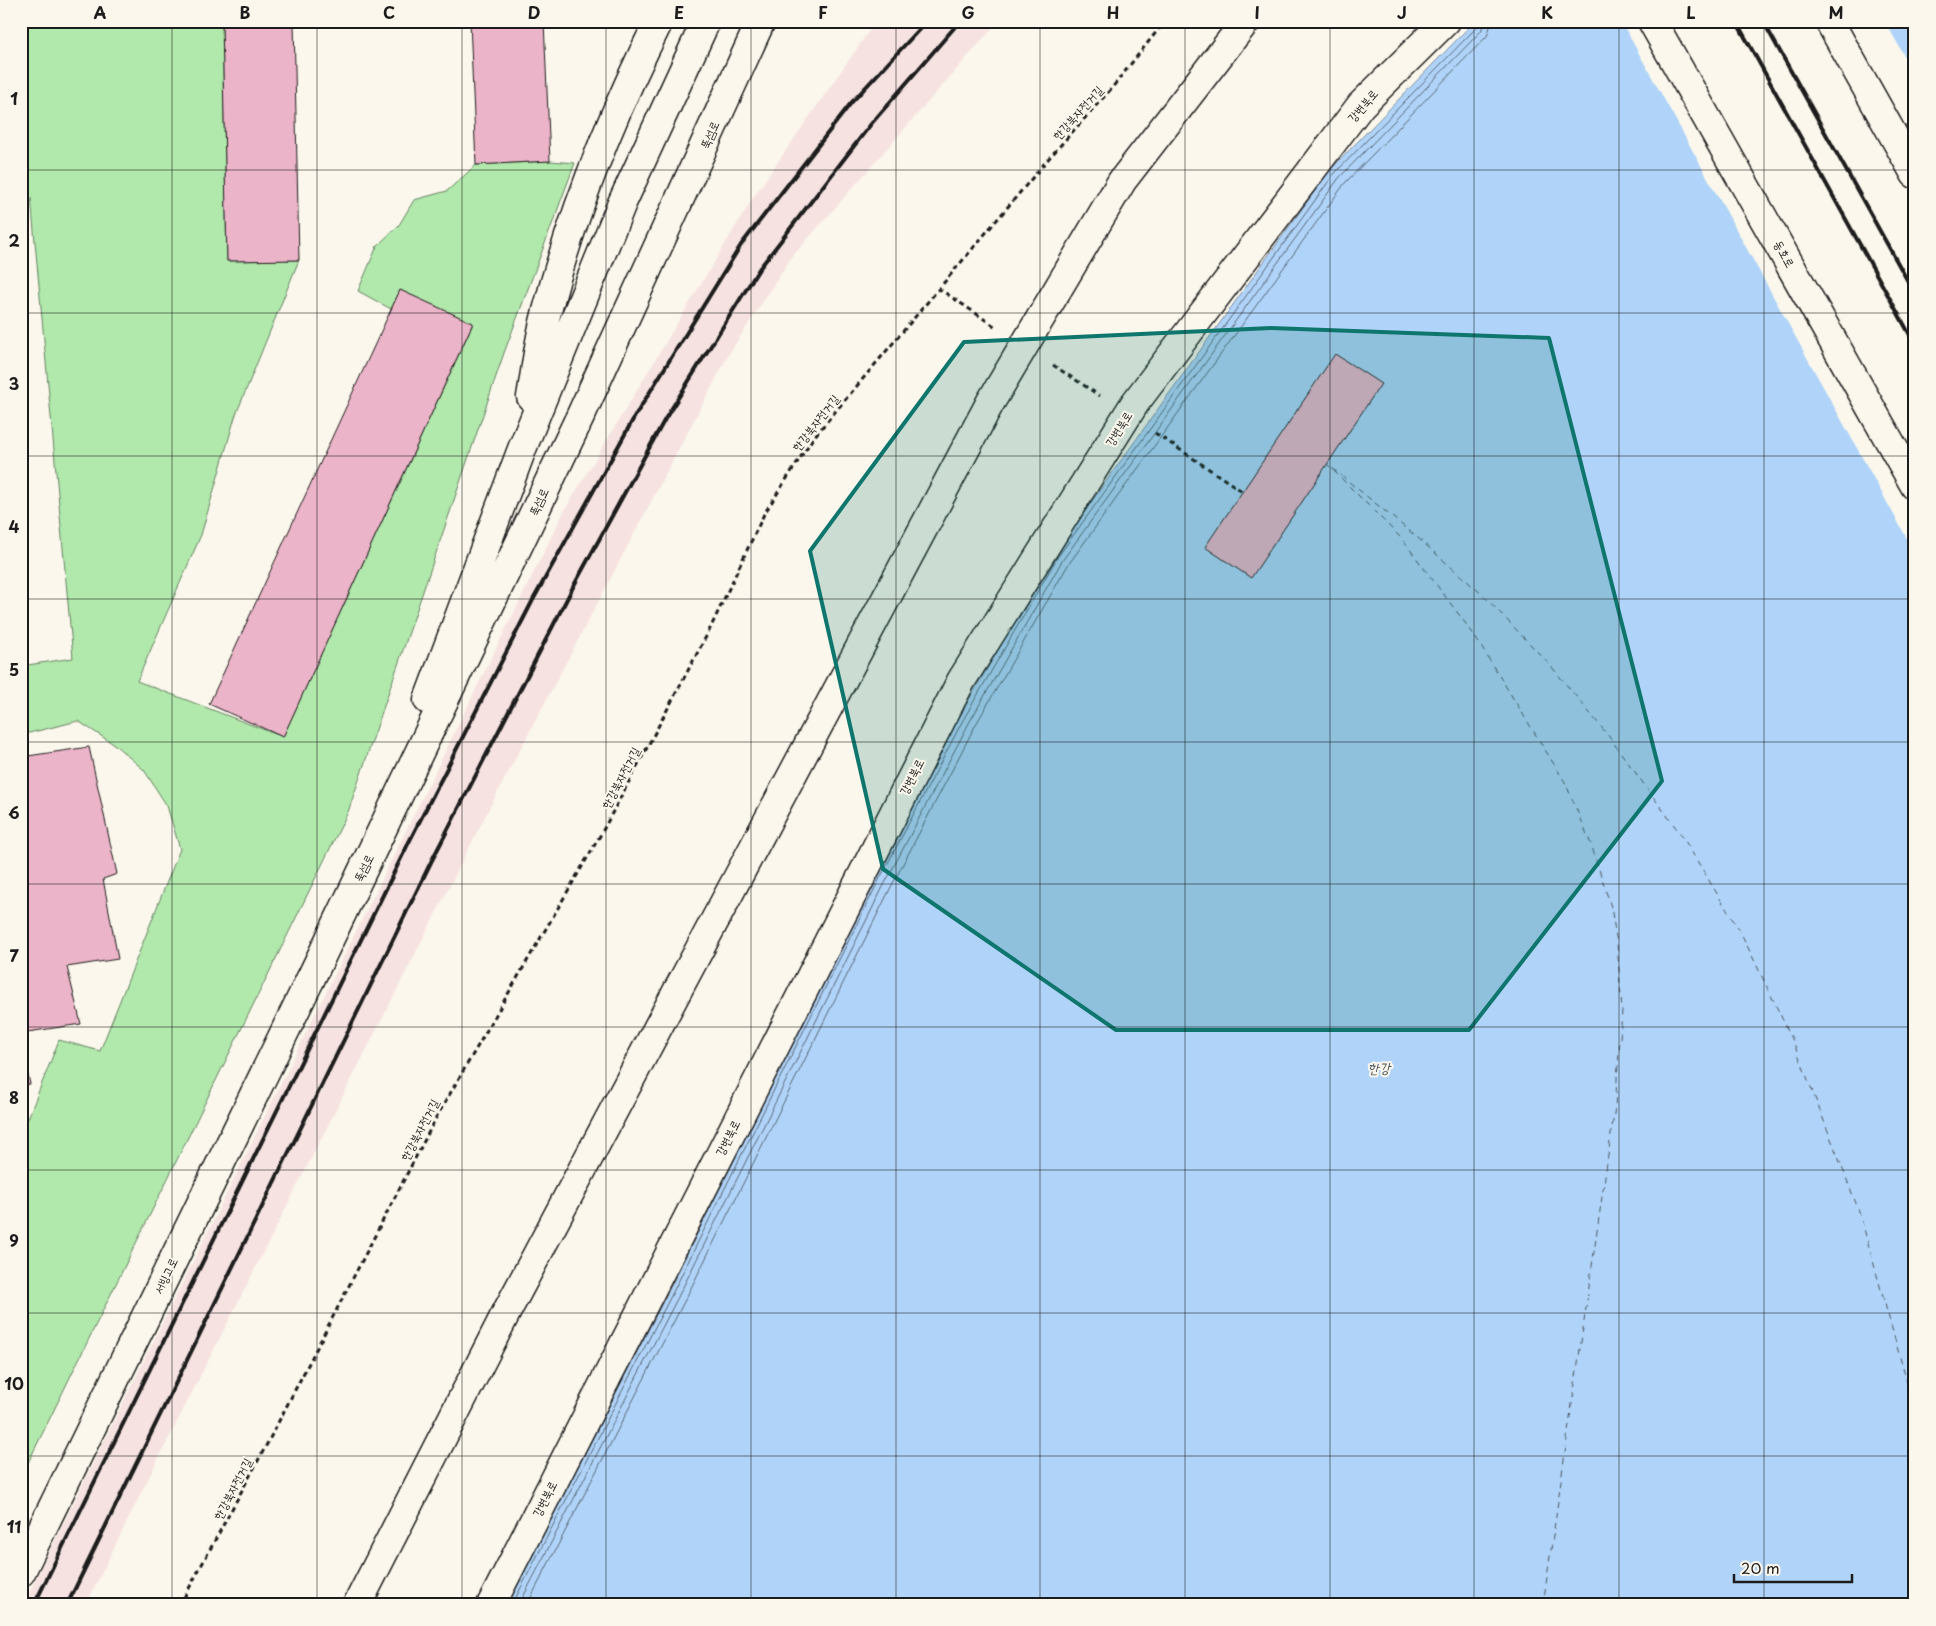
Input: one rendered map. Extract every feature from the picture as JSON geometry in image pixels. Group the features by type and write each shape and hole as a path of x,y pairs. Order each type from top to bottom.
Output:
{"main road":[{"path":"522,450 546,312 586,183 626,86 659,21"},
{"name":"뚝섬로","path":"303,976 426,705 522,450 622,203 706,21"},
{"name":"뚝섬로","path":"303,976 580,417 761,21"},
{"path":"356,1605 506,1313 990,403 1122,181 1246,21"},
{"name":"강변북로","path":"491,1605 960,681 1135,403 1362,105 1446,21"},
{"name":"동호로","path":"1652,21 1915,486"},
{"path":"1829,21 1915,174"},
{"name":"서빙고로","path":"21,1530 303,976"},
{"name":"서빙고로","path":"21,1572 303,976"}],"path":[{"name":"한강북자전거길","path":"180,1605 272,1436 437,1116 578,876 647,749 709,631 764,514 813,438 1049,158 1111,89 1165,21"},
{"path":"938,288 1004,332"},
{"path":"1045,359 1102,398"},
{"path":"1151,431 1242,491"}],"highlighted area":[{"path":"1271,328 1549,338 1662,781 1469,1030 1116,1030 883,869 810,551 964,342"}],"shaded area":[{"path":"876,21 999,21 791,258 729,354 492,803 148,1479 86,1605 23,1605 564,511 754,196"}],"green space":[{"path":"21,21 222,21 227,261 299,260 235,417 201,535 137,681 283,737 473,324 400,290 391,309 358,291 377,246 399,225 414,200 447,191 476,165 550,161 575,163 504,353 348,812 21,1477 21,1131 23,1131 59,1040 100,1051 180,849 167,806 144,770 115,745 78,721 21,735 21,666 73,658 31,198 21,197"}],"water":[{"name":"한강","path":"1475,21 1915,21 1915,1605 506,1605 668,1292 874,880 959,717 1053,555 1330,170"}],"pier":[{"path":"1621,21 1885,21 1915,75 1915,553"}],"building":[{"path":"222,21 294,21 299,260 227,261"},
{"path":"470,21 544,21 550,161 476,165"},
{"path":"400,290 473,323 283,737 209,704"},
{"path":"1335,354 1381,384 1251,578 1205,547"},
{"path":"89,747 117,874 103,879 118,959 67,967 81,1024 21,1033 21,757"},
{"path":"21,1044 30,1084 21,1086"}],"ferry route":[{"path":"1543,1605 1615,1107 1622,1011 1617,943 1611,907 1591,844 1565,782 1472,632 1402,539 1327,464 1418,538 1484,596 1551,666 1607,734 1682,836 1741,933 1793,1041 1859,1211 1915,1411"}],"railway":[{"path":"34,1605 409,842 533,600 635,416 741,245 851,103 927,21"},
{"path":"67,1605 431,862 572,589 665,419 759,269 871,124 960,21"},
{"path":"1736,21 1915,344"},
{"path":"1763,21 1915,294"}]}
